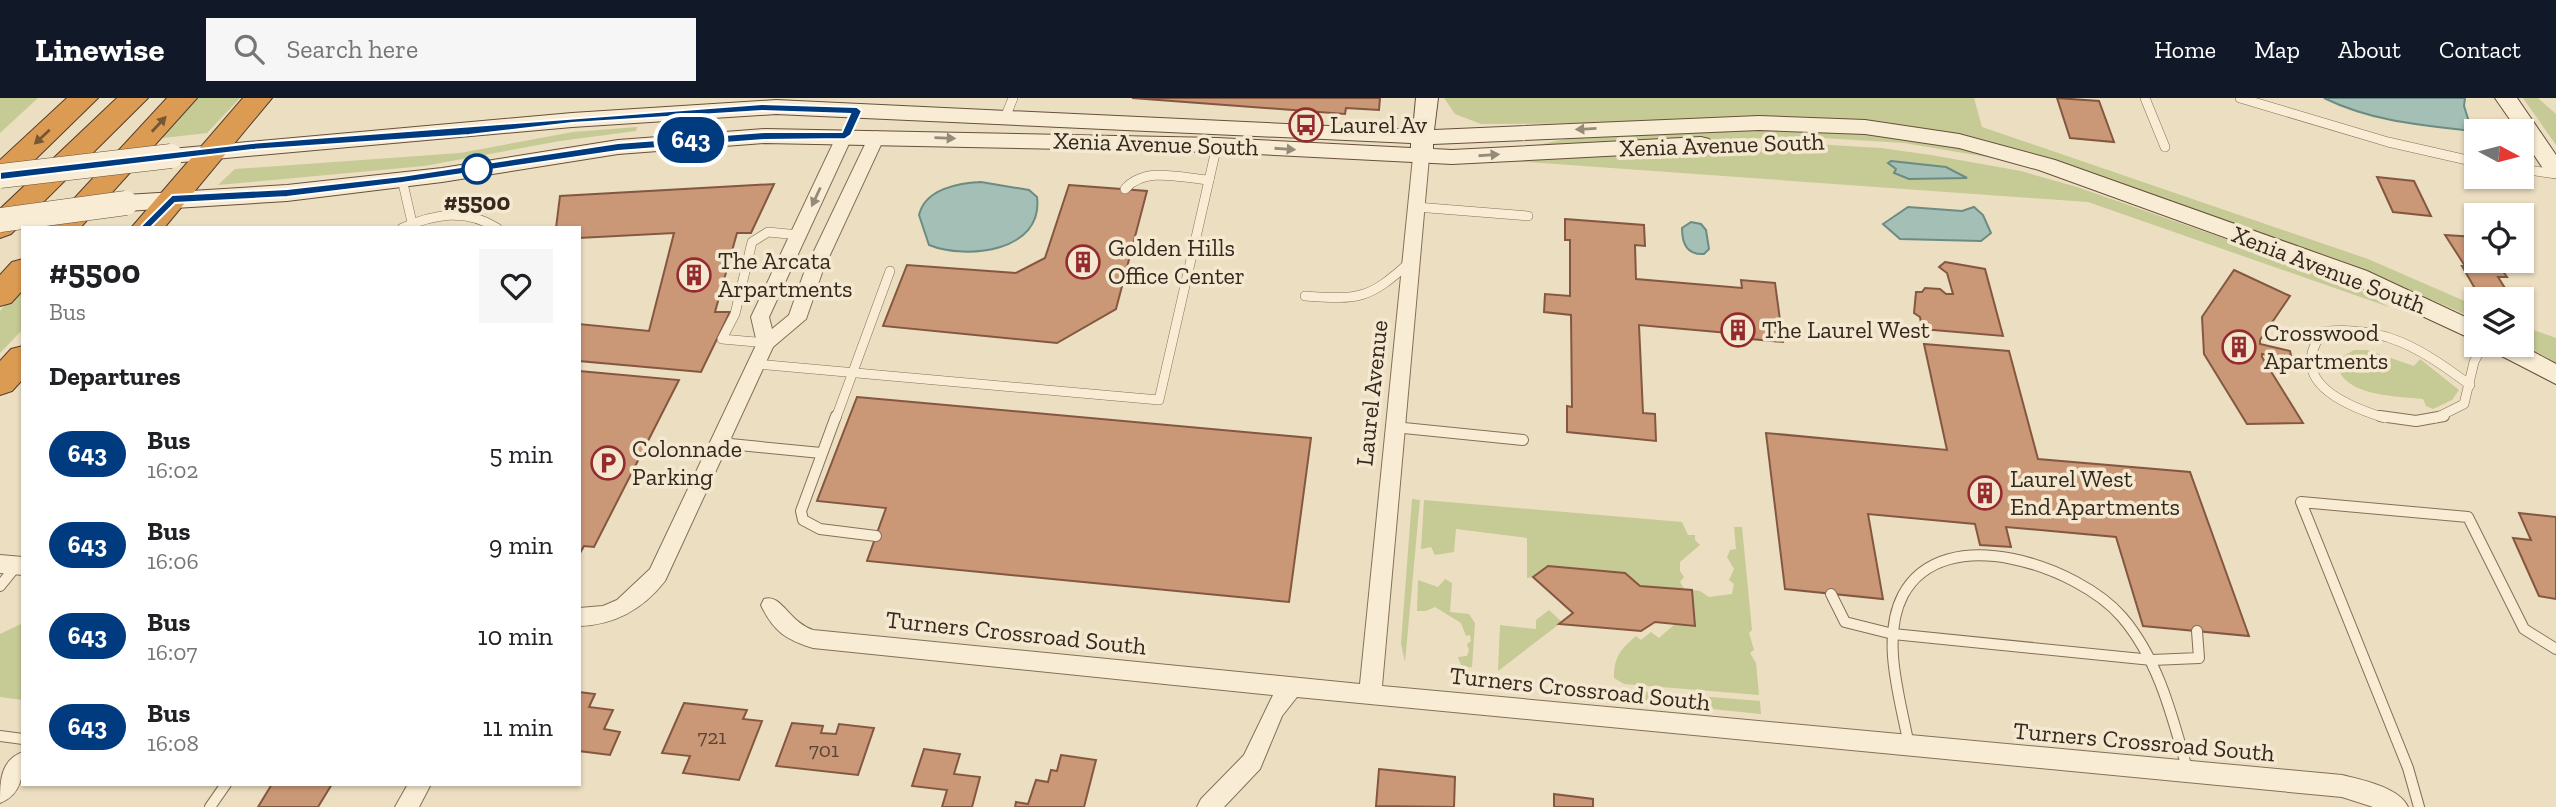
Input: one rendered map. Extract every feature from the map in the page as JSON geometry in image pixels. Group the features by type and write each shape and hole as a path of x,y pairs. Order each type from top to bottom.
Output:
{"highway":[{"path":"0,146 52,98"},
{"path":"0,176 84,98"},
{"path":"0,227 134,98"},
{"path":"27,226 150,98"},
{"path":"64,226 183,98"},
{"path":"148,226 258,98"},
{"path":"0,255 21,232"},
{"path":"0,295 21,272"},
{"path":"0,382 21,360"}],"street":[{"name":"Laurel Avenue","path":"1370,694 1427,98"},
{"path":"2506,98 2556,172"},
{"name":"Xenia Avenue South","path":"0,176 213,151 660,114 860,104 1009,108 1422,147"},
{"path":"766,343 760,317 860,104"},
{"path":"581,617 601,615 626,605 649,588 658,575 766,343 797,319 814,270 893,105"},
{"name":"Xenia Avenue South","path":"0,220 172,199 287,193 402,180 618,147 765,136 845,135 1217,145 1422,147 1860,142 1912,147 2040,173 2180,213 2360,277 2464,326"},
{"path":"2524,357 2556,374"},
{"name":"Turners Crossroad South","path":"771,605 779,622 790,632 813,639 1909,747 2342,786 2365,792 2396,807"},
{"path":"1209,807 1252,762 1274,710 1292,687"},
{"path":"0,792 21,765"},
{"path":"407,807 419,786"}],"lane":[{"path":"2145,98 2165,147"},
{"path":"2240,98 2388,142 2464,159"},
{"path":"756,364 1159,400 1217,145"},
{"path":"2534,170 2556,172"},
{"path":"1125,189 1140,176 1209,180"},
{"path":"402,180 409,226 456,214 472,215 493,226"},
{"path":"1416,207 1528,216"},
{"path":"766,343 722,339 736,314 752,242 768,232 799,235"},
{"path":"1305,296 1351,300 1374,294 1411,261"},
{"path":"876,536 820,529 803,520 803,500 849,373 890,271"},
{"path":"2470,385 2420,348 2378,334 2334,330 2320,332 2312,343 2310,359 2315,375 2328,393 2346,405 2370,414 2405,421 2441,419 2463,405 2470,395 2475,357"},
{"path":"1394,428 1523,440"},
{"path":"720,443 821,453"},
{"path":"2419,807 2408,768 2301,502 2468,517 2525,629 2556,649"},
{"path":"1909,747 1893,634 1903,595 1920,573 1941,562 1964,557 1999,558 2033,563 2081,583 2127,623 2152,660 2188,772"},
{"path":"0,586 13,565"},
{"path":"1831,594 1845,622 1893,634 2152,660 2199,658 2197,631"},
{"path":"0,736 21,738"},
{"path":"211,807 225,786"}],"green space":[{"path":"0,98 38,98 0,133"},
{"path":"195,98 240,98 207,133 154,139"},
{"path":"1444,98 1974,98 1982,127 2368,259 2464,301 2464,314 2347,263 2075,170 1969,139 1652,123 1481,124 1455,114"},
{"path":"2523,98 2538,98 2556,114 2556,145"},
{"path":"637,127 636,131 560,141 424,166 218,185 235,169 460,153 573,132"},
{"path":"1752,128 1784,129 1911,139 2005,160 1904,143 1807,137 1538,145 1581,136"},
{"path":"1813,144 1881,148 2021,171 2077,187 2343,280 2389,307 2088,202 1498,160"},
{"path":"21,286 21,331 0,353 0,311"},
{"path":"2534,330 2556,338 2556,363 2534,350"},
{"path":"2354,350 2367,350 2414,366 2420,359 2459,390 2452,400 2433,409 2426,406 2423,399 2385,395 2358,388 2340,372 2337,360"},
{"path":"1412,499 1420,500 1405,662 1401,643"},
{"path":"1424,500 1682,522 1688,535 1695,535 1695,540 1700,545 1680,562 1680,571 1684,577 1680,582 1685,590 1640,586 1625,573 1548,566 1533,577 1527,578 1527,538 1456,529 1454,552 1435,555 1431,547 1421,549"},
{"path":"1734,527 1742,527 1752,630 1749,633 1754,650 1750,653 1756,663 1759,695 1624,684 1614,678 1619,654 1636,636 1641,640 1651,632 1659,638 1675,624 1695,625 1692,590 1700,591 1709,597 1732,594 1734,584 1729,580 1734,569 1727,557 1730,550 1736,549"},
{"path":"1445,579 1452,583 1450,612 1469,614 1475,623 1472,667 1462,668 1458,657 1467,656 1467,644 1471,641 1461,623 1435,607 1417,611 1418,580 1438,587"},
{"path":"1549,610 1562,622 1498,671 1500,625 1536,629 1536,620"},
{"path":"21,624 21,700 0,697 0,634"},
{"path":"1626,690 1760,701 1761,714 1632,701 1621,693"}],"water":[{"path":"2324,98 2465,98 2464,106 2468,119 2464,119 2464,130 2378,117"},
{"path":"1891,161 1946,167 1967,178 1909,179 1894,173 1896,169 1888,163"},
{"path":"981,182 1029,190 1037,197 1036,215 1028,230 1016,240 981,251 962,252 929,245 919,215 922,206 935,193 944,189"},
{"path":"1908,207 1962,211 1974,207 1983,215 1991,233 1981,241 1900,239 1883,224"},
{"path":"1691,222 1701,224 1706,230 1709,249 1704,254 1693,253 1684,244 1682,228"}],"building":[{"path":"1132,98 1380,98 1379,110 1346,108 1345,114"},
{"path":"2057,98 2099,101 2114,142 2070,138"},
{"path":"2377,177 2414,181 2431,216 2393,212"},
{"name":"The Arcata Arpartments","path":"774,184 751,233 737,233 715,312 730,312 701,372 581,361 581,324 649,331 674,233 581,238 581,226 556,226 560,196"},
{"name":"Golden Hills Office Center","path":"1069,185 1147,191 1116,309 1057,343 883,326 907,265 1016,273 1045,258"},
{"name":"The Laurel West","path":"1565,219 1644,225 1645,246 1635,245 1636,279 1742,288 1741,280 1775,283 1783,342 1751,339 1751,335 1639,325 1643,413 1655,414 1656,441 1567,432 1567,406 1572,407 1571,315 1544,312 1545,294 1570,296 1570,240 1565,240"},
{"path":"2445,235 2464,236 2464,264"},
{"path":"1945,262 1985,269 2003,336 1922,329 1920,317 1914,313 1916,292 1922,292 1925,288 1940,289 1946,294 1953,294 1947,273 1939,267"},
{"name":"Crosswood Apartments","path":"2234,270 2290,296 2260,340 2260,344 2290,351 2292,360 2262,354 2262,357 2303,423 2247,424 2204,354 2202,317"},
{"path":"2466,273 2504,273 2507,277 2498,277 2504,287 2474,287"},
{"name":"Laurel West End Apartments","path":"1924,344 2009,351 2038,459 2190,472 2249,636 2143,626 2116,537 2006,527 2011,547 1980,545 1975,524 1868,514 1883,599 1785,589 1766,433 1947,450"},
{"name":"Colonnade Parking","path":"581,371 679,380 594,547 584,546 581,551"},
{"path":"857,397 1311,438 1289,602 867,561 886,508 817,501"},
{"path":"2519,513 2556,517 2556,599 2539,596 2513,538 2531,540"},
{"path":"1548,566 1625,573 1640,586 1692,590 1695,626 1655,622 1641,631 1559,624 1573,613 1533,577"},
{"path":"581,692 595,694 589,707 613,710 604,729 620,732 610,755 581,751"},
{"path":"684,703 747,710 743,719 762,721 739,780 683,773 690,756 662,753"},
{"path":"792,723 823,726 821,733 836,734 839,724 874,728 858,775 776,766"},
{"path":"924,749 960,754 954,774 980,777 972,807 942,807 947,790 912,786"},
{"path":"1061,755 1096,760 1084,807 1015,807 1016,802 1028,804 1036,780 1048,782 1051,770 1057,771"},
{"path":"1379,769 1455,777 1454,807 1376,806"},
{"path":"271,786 331,786 318,807 258,807"},
{"path":"1554,794 1593,799 1593,807 1554,807"}],"bus line":[{"name":"643","path":"0,176 42,169 252,147 469,131 572,120 776,107 857,111 845,135 690,140 618,147 402,180 287,193 172,199 148,226"}],"place":[{"name":"Laurel Av","path":"1306,125"},
{"name":"#5500","path":"477,169"},
{"name":"Golden Hills Office Center","path":"1083,262"},
{"name":"The Arcata Arpartments","path":"694,275"},
{"name":"The Laurel West","path":"1738,330"},
{"name":"Crosswood Apartments","path":"2239,347"},
{"name":"Colonnade Parking","path":"608,463"},
{"name":"Laurel West End Apartments","path":"1985,493"}]}
